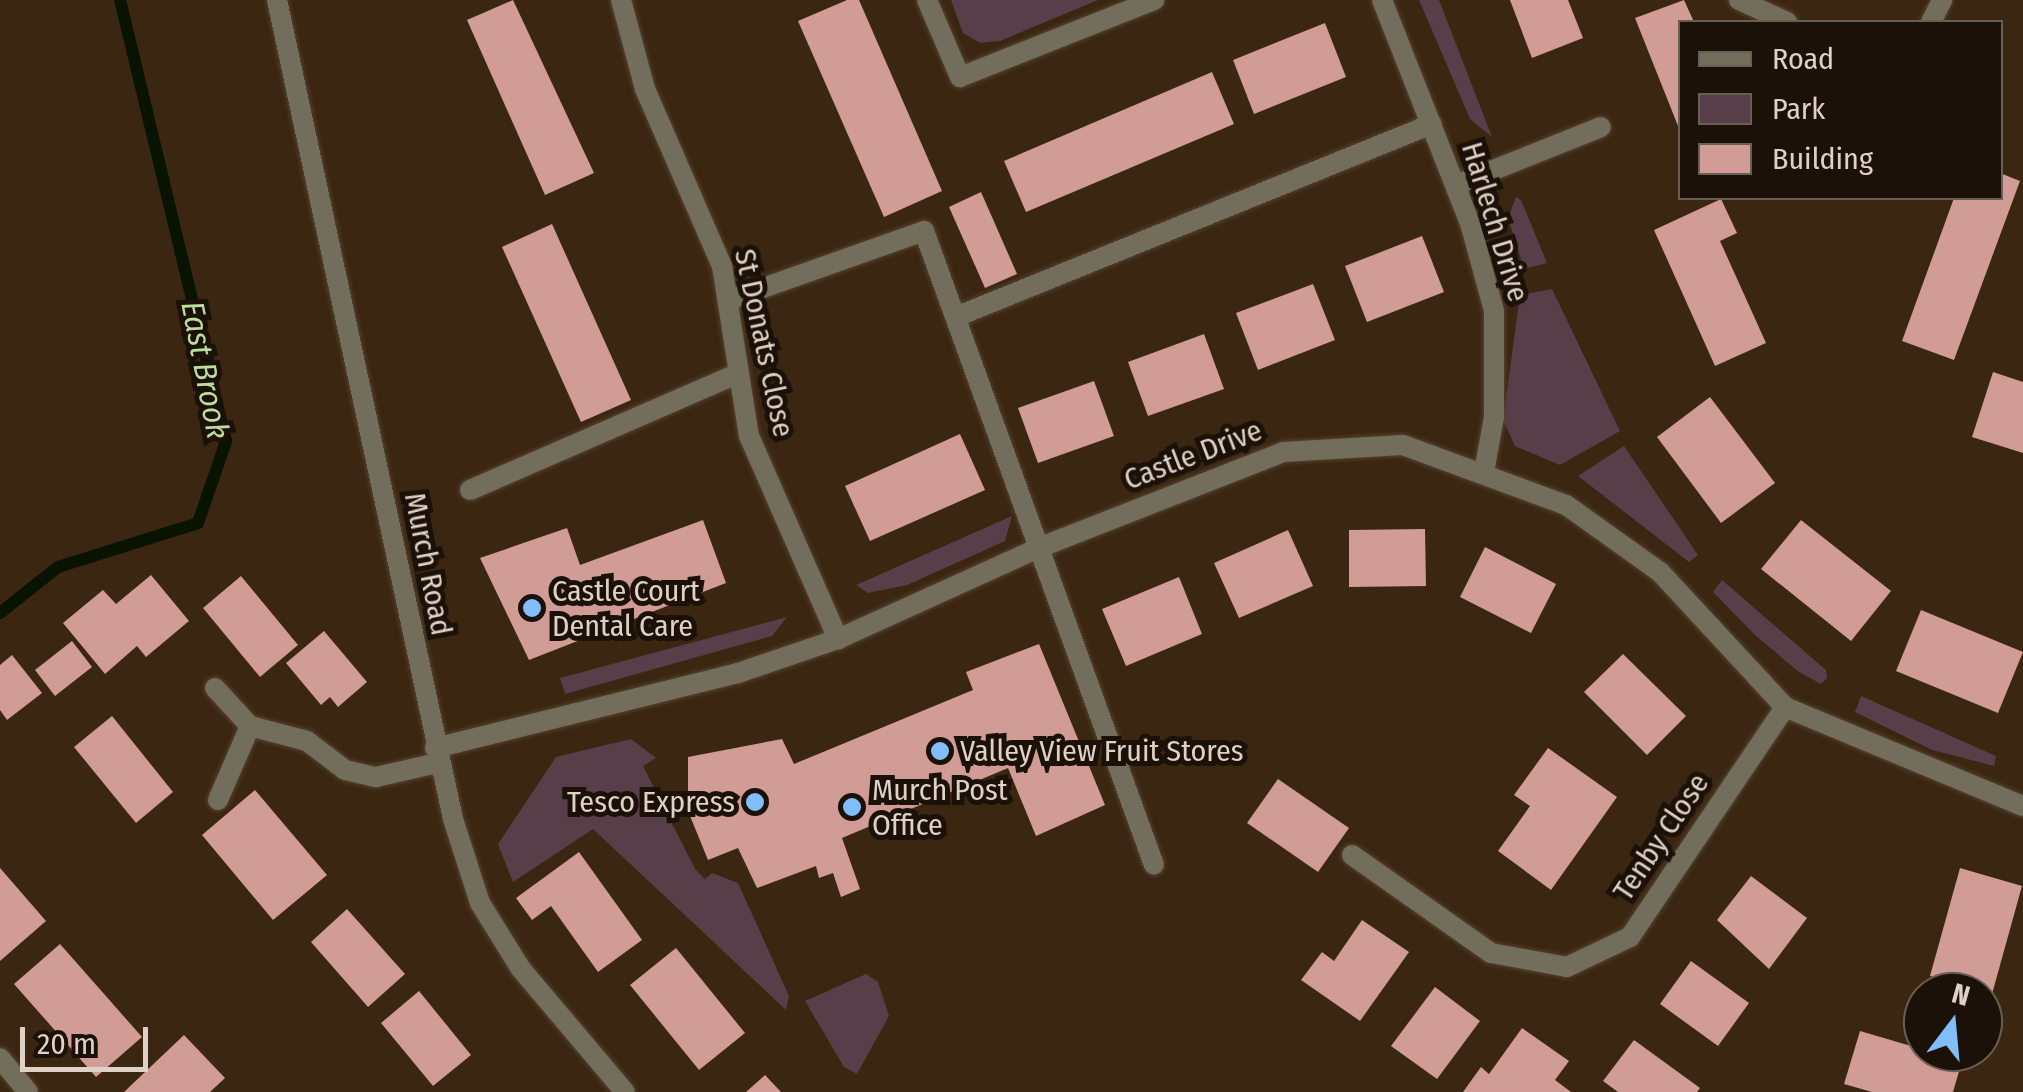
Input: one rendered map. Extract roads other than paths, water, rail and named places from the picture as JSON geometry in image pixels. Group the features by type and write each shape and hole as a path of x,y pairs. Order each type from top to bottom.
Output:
{"street":[{"name":"Murch Road","path":"277,0 436,755 480,903 521,970 626,1092"},
{"name":"St Donats Close","path":"621,0 646,89 722,266 749,436 838,639"},
{"path":"928,0 960,78 1154,0"},
{"name":"Harlech Drive","path":"1382,0 1456,185 1494,311 1494,417 1484,472"},
{"path":"1739,0 1783,20"},
{"path":"958,316 1432,124"},
{"path":"1456,185 1601,127"},
{"path":"728,300 924,230 1154,864"},
{"path":"470,490 739,373"},
{"name":"Castle Drive","path":"250,726 307,740 345,770 376,777 436,755 738,674 838,639 1040,547 1283,452 1404,446 1566,505 1660,572 1785,707 2023,806"},
{"path":"215,688 250,726 218,800"},
{"name":"Tenby Close","path":"1352,854 1491,953 1567,967 1630,936 1785,707"},
{"path":"0,1058 28,1092"}],"waterway":[{"name":"East Brook","path":"0,613 58,567 198,523 226,441 120,0"}],"place":[{"name":"Castle Court Dental Care","path":"532,608"},
{"name":"Valley View Fruit Stores","path":"940,751"},
{"name":"Tesco Express","path":"755,802"},
{"name":"Murch Post Office","path":"852,807"}]}
